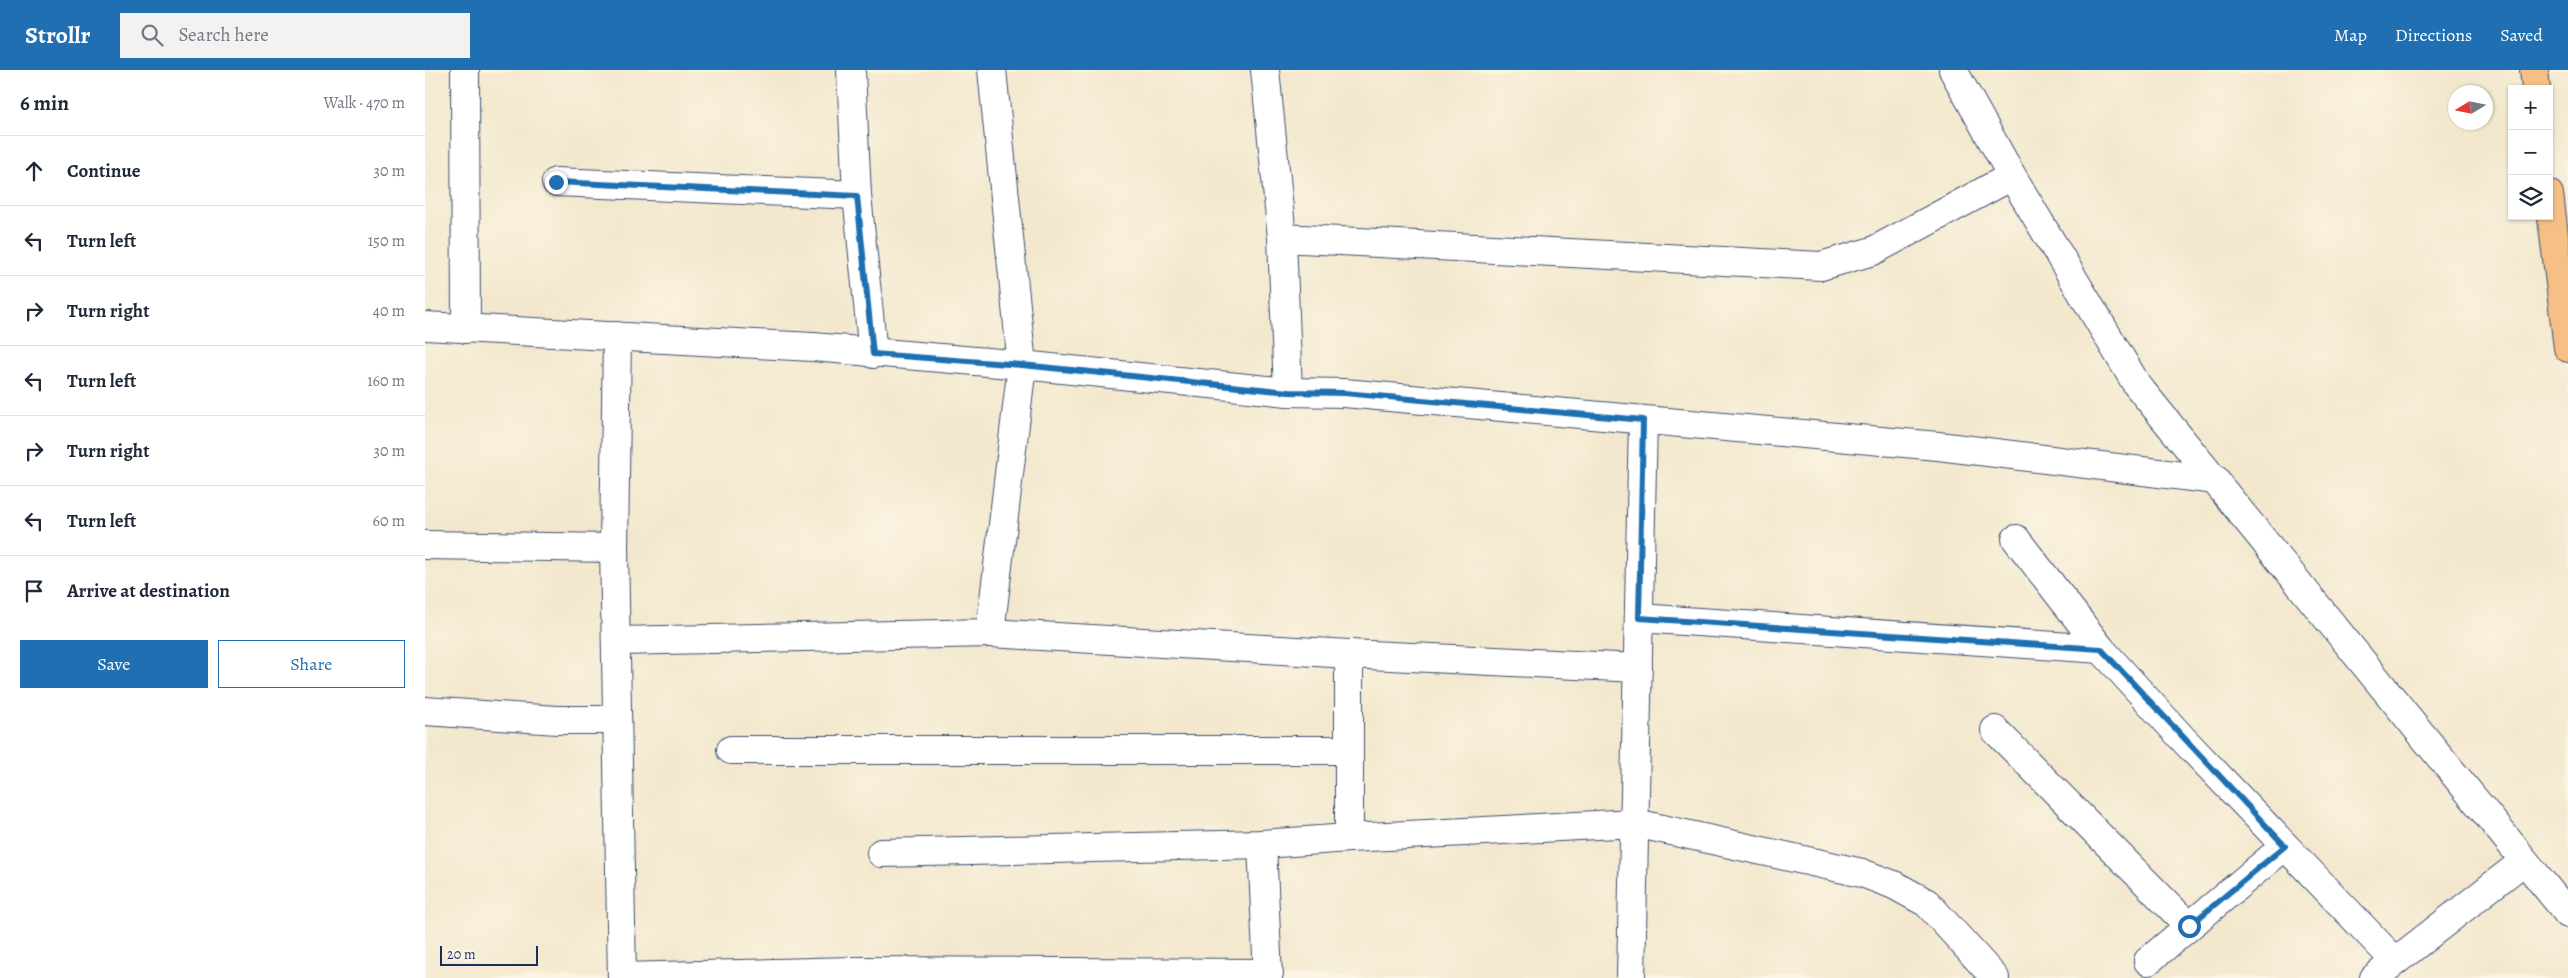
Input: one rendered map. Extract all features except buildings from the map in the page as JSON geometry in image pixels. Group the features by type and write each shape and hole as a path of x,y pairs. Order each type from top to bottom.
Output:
{"main road":[{"path":"2534,70 2536,85"},
{"path":"2552,220 2568,348"}],"street":[{"path":"465,70 466,329"},
{"path":"851,70 857,196 873,354"},
{"path":"990,633 1022,365 991,70"},
{"path":"1265,70 1282,238 1289,392"},
{"path":"1953,70 2012,176 2137,384 2568,914"},
{"path":"1282,238 1821,266 1849,259 1888,244 2012,176"},
{"path":"556,182 857,196"},
{"path":"425,326 813,347 873,354 1022,365 1289,392 1344,393 1938,446 2216,480"},
{"path":"617,336 614,548 622,978 852,975 1269,975 1262,844"},
{"path":"1631,978 1643,420"},
{"path":"2015,539 2101,649 2395,961"},
{"path":"425,545 614,548"},
{"path":"1639,618 2101,649"},
{"path":"617,640 990,633 1349,654 1638,668"},
{"path":"1349,654 1349,838"},
{"path":"425,711 557,720 616,720"},
{"path":"1995,730 2189,926"},
{"path":"731,750 1349,750"},
{"path":"881,853 1262,844 1635,823 1862,873 1895,885 1927,903 1995,978"},
{"path":"2148,961 2285,846"},
{"path":"2374,978 2524,861"}],"route":[{"path":"556,182 857,196 873,354 1022,365 1289,392 1344,393 1643,420 1639,618 2101,649 2182,738 2285,846 2189,926"}]}
